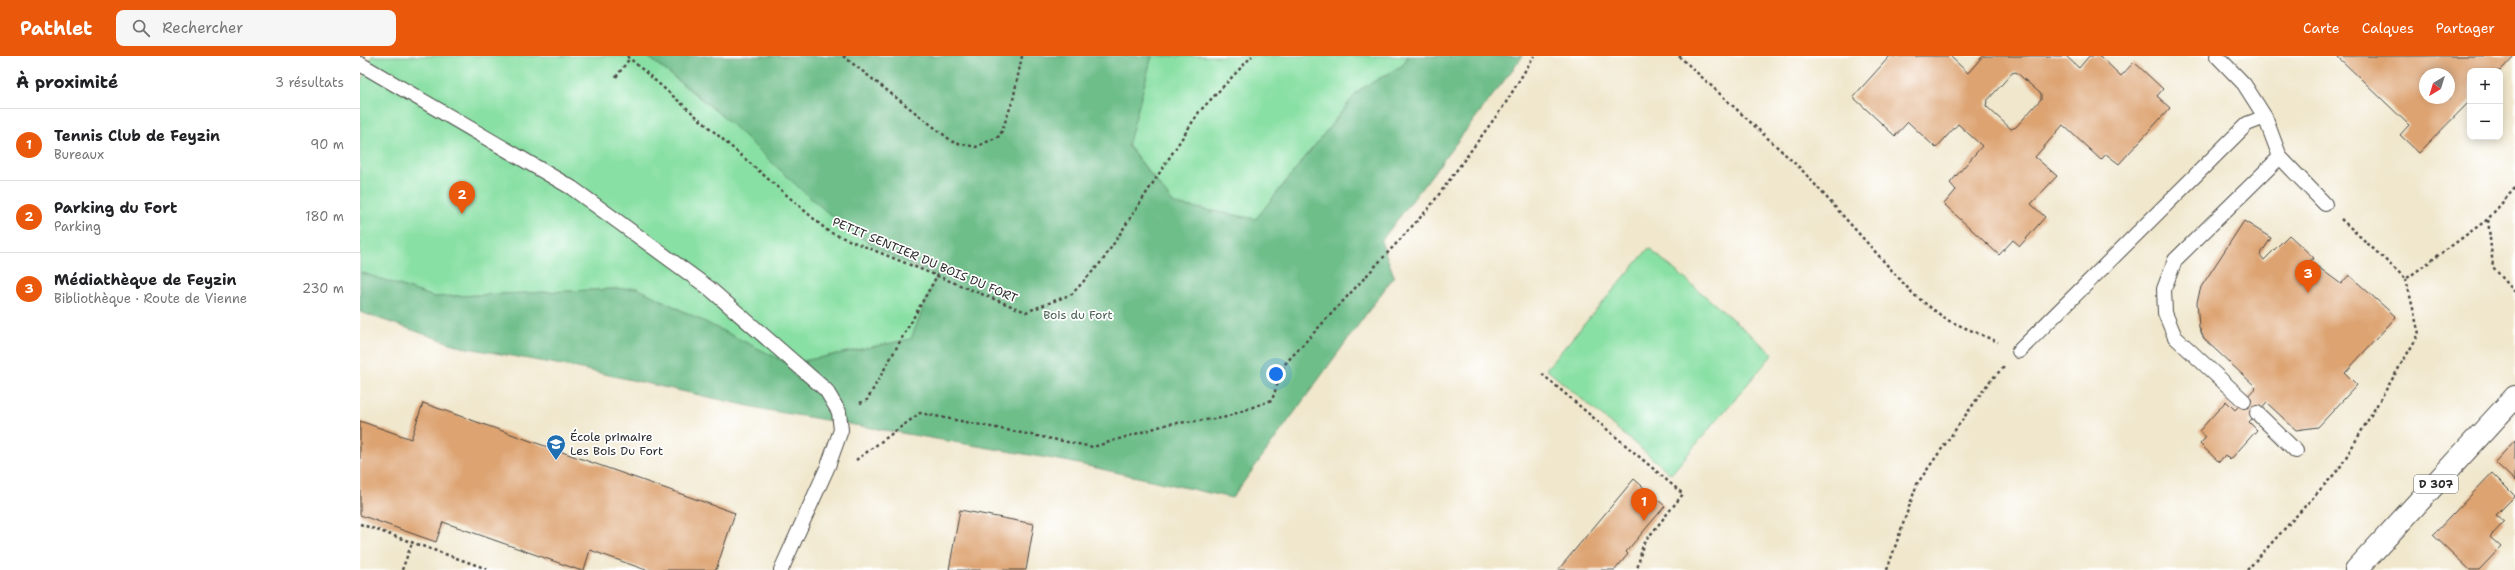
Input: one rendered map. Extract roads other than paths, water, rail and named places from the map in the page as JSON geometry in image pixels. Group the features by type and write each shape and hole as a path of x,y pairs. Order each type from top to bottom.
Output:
{"main road":[{"name":"D 307","path":"2356,570 2515,397"}],"lane":[{"path":"2217,56 2244,84 2265,117 2280,157 2325,204"},
{"path":"360,64 578,193 709,288 826,390 839,412 841,430 828,466 781,570"},
{"path":"2019,351 2247,124 2265,117"},
{"path":"2244,401 2175,337 2165,313 2164,289 2175,260 2280,157"},
{"path":"2257,413 2296,451"}],"place":[{"name":"Parking du Fort","path":"462,214"},
{"name":"Médiathèque de Feyzin","path":"2308,293"},
{"name":"École primaire Les Bois Du Fort","path":"556,461"},
{"name":"Tennis Club de Feyzin","path":"1644,521"}],"park label":[{"name":"Bois du Fort","path":"1078,315"}]}
